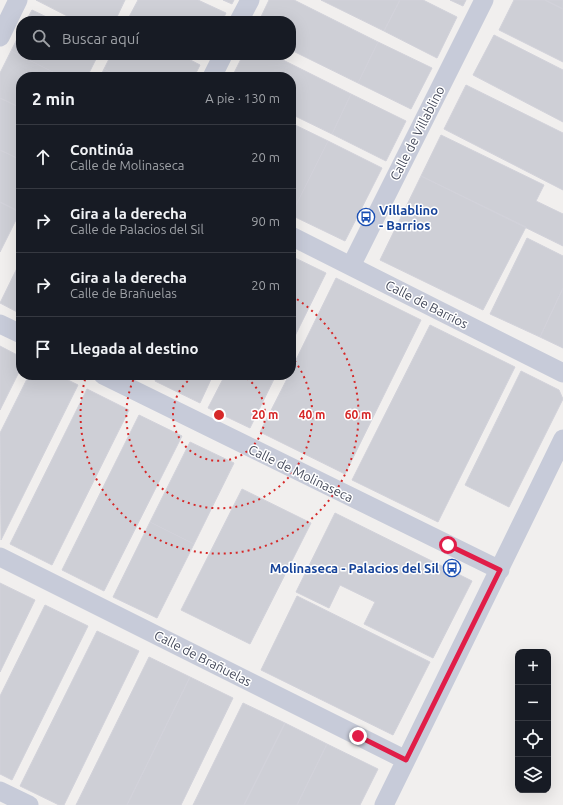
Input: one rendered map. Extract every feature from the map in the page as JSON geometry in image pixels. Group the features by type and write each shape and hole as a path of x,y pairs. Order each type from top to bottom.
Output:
{"street":[{"path":"0,37 18,0"},
{"path":"242,16 250,0"},
{"name":"Calle de Villablino","path":"351,266 484,0"},
{"path":"214,72 220,60"},
{"name":"Calle de Barrios","path":"296,238 563,373"},
{"path":"0,324 16,332"},
{"name":"Calle de Molinaseca","path":"114,380 500,570"},
{"path":"384,805 563,439"},
{"name":"Calle de Brañuelas","path":"0,557 406,760"},
{"path":"0,791 29,805"}],"building":[{"path":"36,0 125,0 117,16 67,16"},
{"path":"138,0 198,0 226,13 224,16 130,16"},
{"path":"223,0 234,0 232,4"},
{"path":"269,0 294,0 378,42 358,83 296,52 296,16 261,16"},
{"path":"321,0 400,0 384,31"},
{"path":"400,0 423,0 457,17 437,58 384,31"},
{"path":"450,0 466,0 463,6"},
{"path":"514,0 545,0 563,9 563,62 499,30"},
{"path":"545,0 563,0 563,9"},
{"path":"32,10 45,16 29,16"},
{"path":"494,35 563,70 563,122 473,75"},
{"path":"16,41 16,54 11,51"},
{"path":"378,42 432,68 411,109 358,83"},
{"path":"11,51 16,54 16,60 29,60 53,72 16,72 16,106 0,98 0,73"},
{"path":"29,60 96,60 90,72 53,72"},
{"path":"108,60 190,60 200,65 196,72 110,72 104,69"},
{"path":"240,60 283,60 351,94 332,134 296,116 296,72 234,72"},
{"path":"104,69 110,72 102,72"},
{"path":"466,85 563,133 563,190 444,129"},
{"path":"351,94 406,121 386,161 332,134"},
{"path":"0,98 16,106 16,158 0,150"},
{"path":"296,125 328,141 296,205"},
{"path":"441,135 544,185 536,201 563,214 563,246 421,176"},
{"path":"328,141 382,168 345,241 296,217 296,205"},
{"path":"0,150 16,158 16,210 0,202"},
{"path":"421,176 526,227 483,310 380,260"},
{"path":"0,202 16,210 16,220 0,252"},
{"path":"527,238 563,256 563,288 540,337 490,314"},
{"path":"296,258 326,273 296,334"},
{"path":"16,270 16,311 0,303"},
{"path":"336,278 421,320 345,474 260,432 286,380 296,380 296,360"},
{"path":"563,288 563,348 540,337"},
{"path":"430,325 515,367 438,522 352,480"},
{"path":"0,346 16,354 16,378 0,410"},
{"path":"521,371 559,390 563,399 509,507 465,485"},
{"path":"26,380 68,380 78,385 1,540 0,433"},
{"path":"156,380 211,380 200,403"},
{"path":"222,380 274,380 250,428 208,408"},
{"path":"87,389 129,410 52,565 10,544"},
{"path":"139,415 182,436 104,591 62,570"},
{"path":"190,442 234,463 194,544 150,522"},
{"path":"242,489 311,523 250,644 181,610"},
{"path":"335,513 472,581 433,658 364,624 375,602 340,585 329,608 296,592"},
{"path":"150,522 194,544 157,618 113,597"},
{"path":"0,583 35,600 0,672"},
{"path":"297,596 430,662 393,735 261,670"},
{"path":"45,605 88,626 12,780 0,774 0,696"},
{"path":"97,631 139,651 64,805 59,805 20,786"},
{"path":"149,657 190,677 127,805 76,805"},
{"path":"190,677 233,698 181,805 127,805"},
{"path":"243,703 285,723 244,805 193,805"},
{"path":"285,723 327,744 297,805 244,805"},
{"path":"327,744 378,769 360,805 297,805"}],"place":[{"name":"Villablino - Barrios","path":"366,217"},
{"name":"Molinaseca - Palacios del Sil","path":"452,568"}],"route":[{"path":"358,736 406,760 500,570 448,545"}]}
